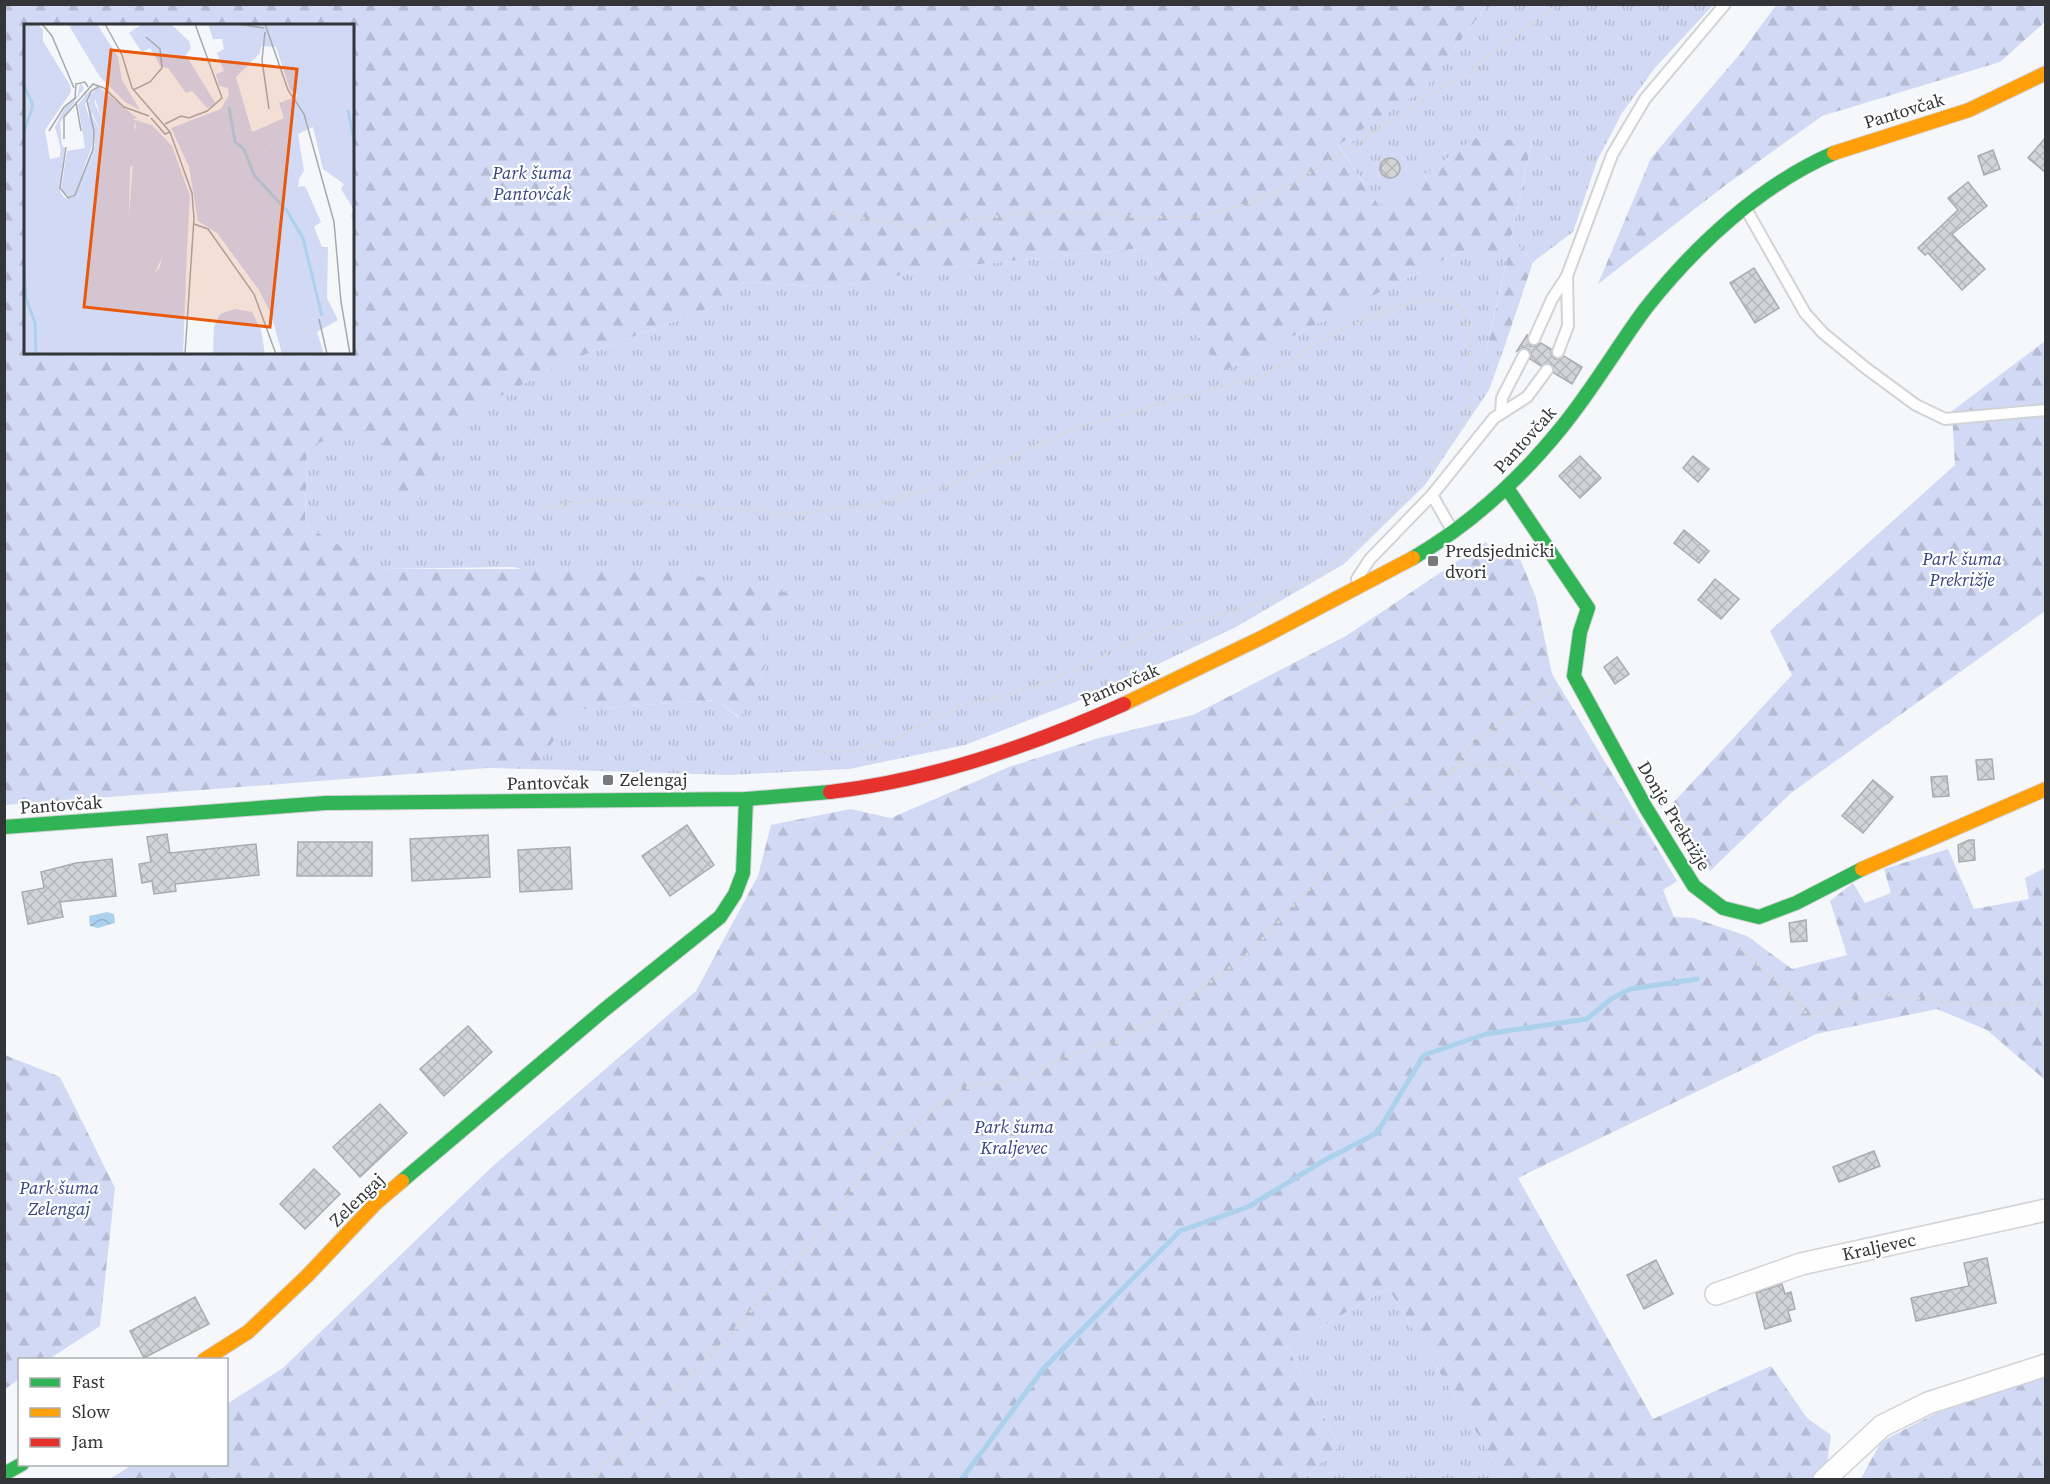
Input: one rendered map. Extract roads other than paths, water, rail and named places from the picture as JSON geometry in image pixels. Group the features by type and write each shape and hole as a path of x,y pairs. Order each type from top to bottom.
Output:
{"main road":[{"name":"Pantovčak","path":"4,827 326,803 746,799 857,789 904,780 986,756 1182,679 1350,592 1452,530 1507,488 1576,410 1671,278 1746,209 1795,174 1834,153 1879,136 1971,109 2013,92 2046,73"},
{"name":"Donje Prekrižje","path":"1507,488 1588,608 1580,632 1574,675 1659,829 1694,886 1723,908 1759,917 1796,903 1838,879 2046,789"},
{"name":"Zelengaj","path":"206,1358 248,1332 307,1276 375,1204 604,1010 720,917 735,894 743,873 746,799"},
{"path":"4,1474 18,1466"}],"street":[{"name":"Kraljevec","path":"1716,1294 1801,1264 2046,1210"},
{"path":"1824,1479 1881,1426 1928,1402 2046,1365"}],"lane":[{"path":"1534,339 1552,299 1567,276 1612,155 1645,99 1725,4"},
{"path":"1746,209 1805,313 1823,333 1916,405 1944,419 2046,410"},
{"path":"1558,352 1568,326 1567,276"},
{"path":"1501,412 1502,398 1524,356"},
{"path":"1350,592 1370,559 1432,495 1482,432 1501,412 1527,397 1547,370"},
{"path":"1432,495 1452,530"}],"water":[{"path":"107,912 114,914 115,923 98,928 90,926 89,916"}],"waterway":[{"path":"961,1480 1044,1368 1180,1231 1250,1206 1323,1161 1377,1133 1424,1055 1486,1034 1587,1019 1611,999 1630,989 1697,979"}],"place":[{"name":"Predsjednički dvori","path":"1433,561"},
{"name":"Zelengaj","path":"608,780"}],"park label":[{"name":"Park šuma Pantovčak","path":"532,183"},
{"name":"Park šuma Prekrižje","path":"1962,569"},
{"name":"Park šuma Kraljevec","path":"1014,1137"},
{"name":"Park šuma Zelengaj","path":"59,1198"}]}
